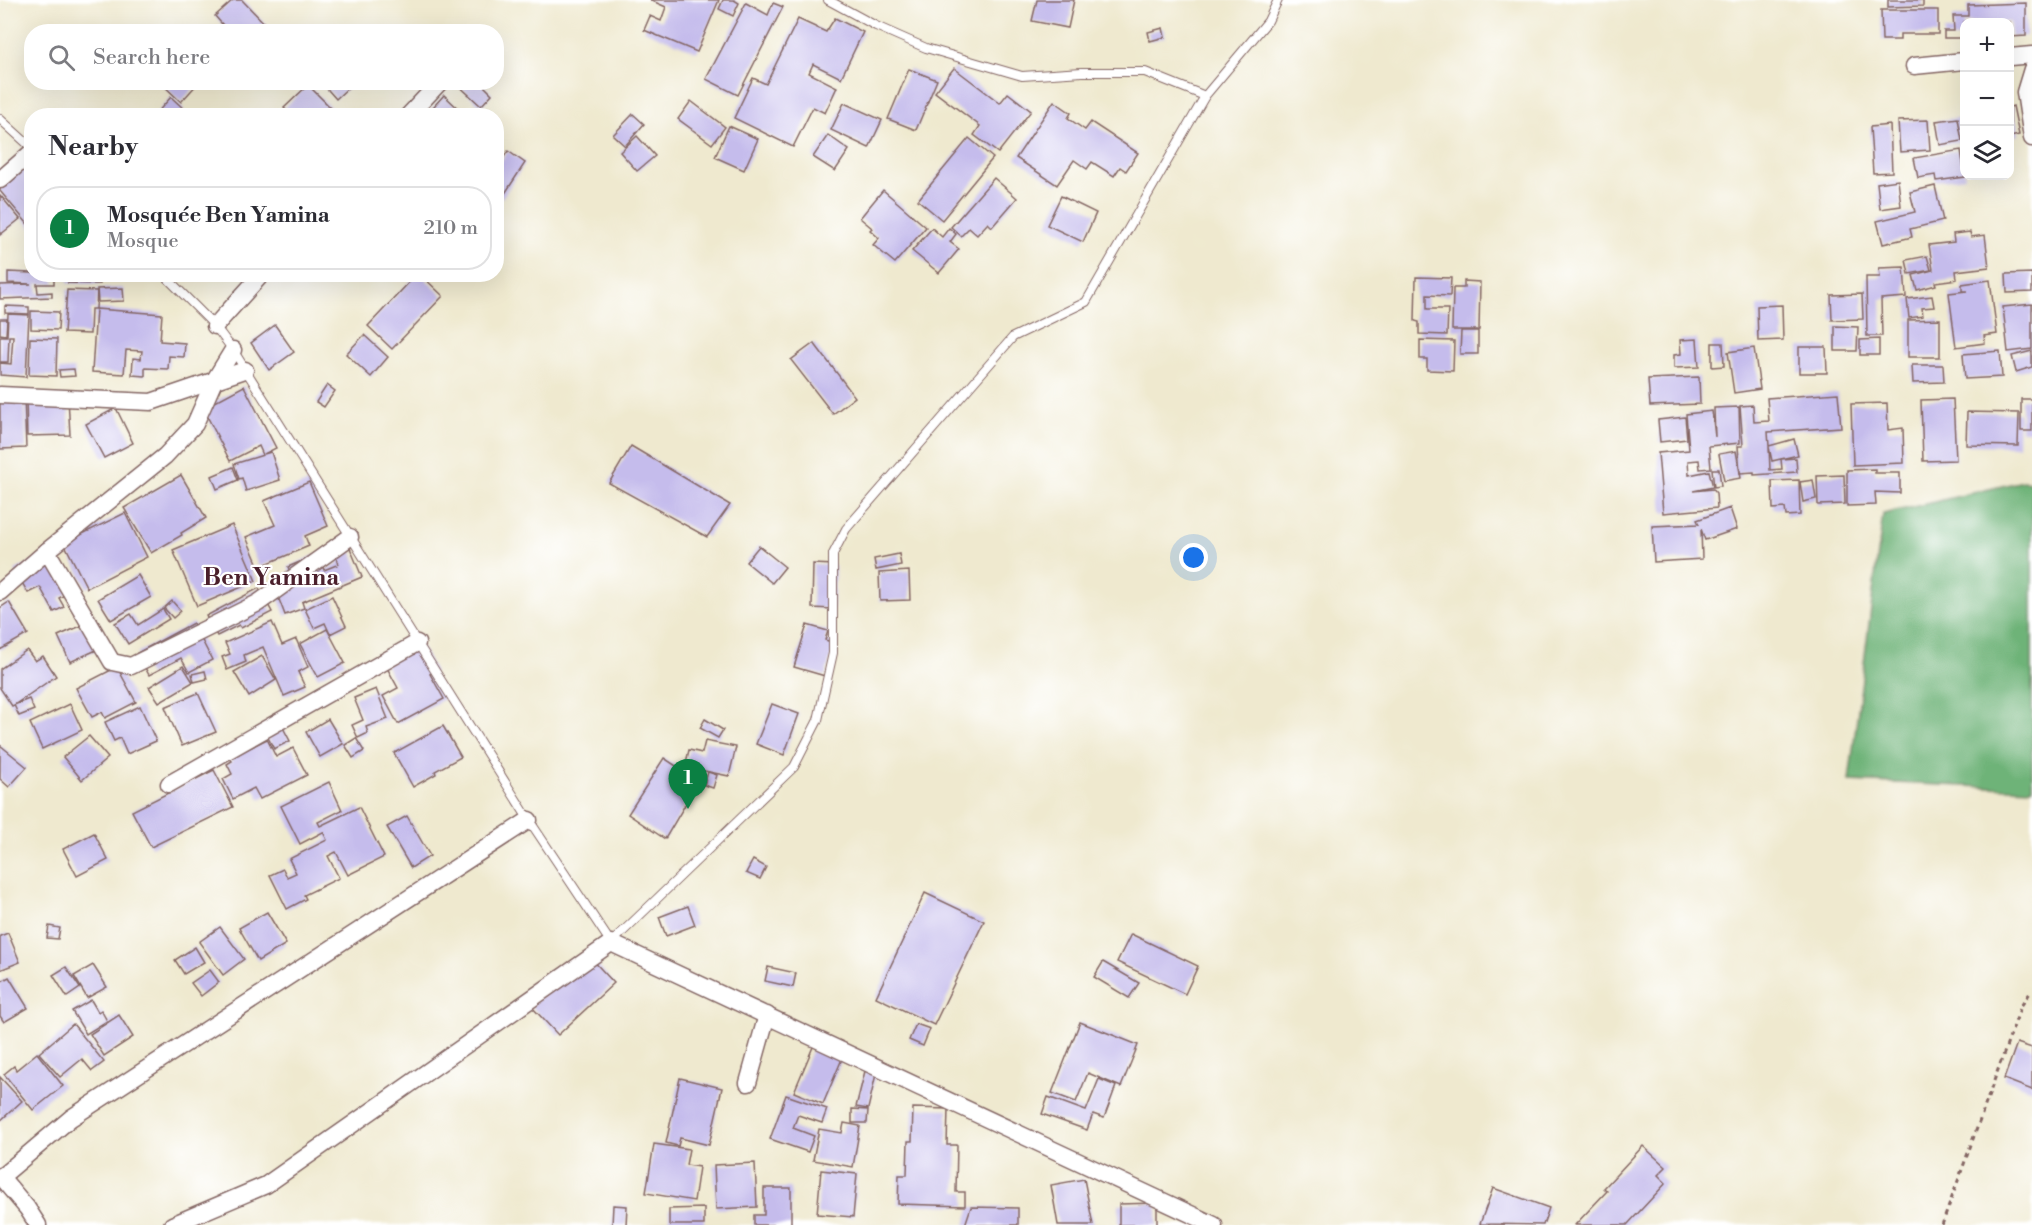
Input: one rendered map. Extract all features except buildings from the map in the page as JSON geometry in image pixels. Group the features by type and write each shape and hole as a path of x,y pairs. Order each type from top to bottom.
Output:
{"street":[{"path":"2014,56 2032,54"},
{"path":"1914,66 1960,61"},
{"path":"2032,69 2025,92 2032,138"},
{"path":"416,108 432,90"},
{"path":"0,180 24,159"},
{"path":"215,326 255,282"},
{"path":"0,592 165,456 195,424 214,381 233,350"},
{"path":"0,395 151,402 245,370"},
{"path":"47,551 112,662 131,666 258,603 350,537"},
{"path":"169,784 417,643"},
{"path":"38,1225 1,1177 71,1118 529,820"},
{"path":"172,1225 266,1185 611,943 1214,1225"},
{"path":"748,1083 767,1015"}],"lane":[{"path":"828,0 876,26 926,48 1022,76 1082,72 1145,72 1205,96"},
{"path":"171,282 215,326 233,350 529,820 611,943 794,767 818,720 833,653 833,555 846,529 1013,337 1086,302 1205,96 1268,21 1278,0"},
{"path":"0,119 24,141"}],"path":[{"path":"1942,1225 2021,1006 2030,993 2032,994"}],"green space":[{"path":"2023,481 2032,482 2032,789 1849,781 1883,514"}],"place":[{"name":"Mosquée Ben Yamina","path":"688,809"}],"district":[{"name":"Ben Yamina","path":"271,577"}]}
